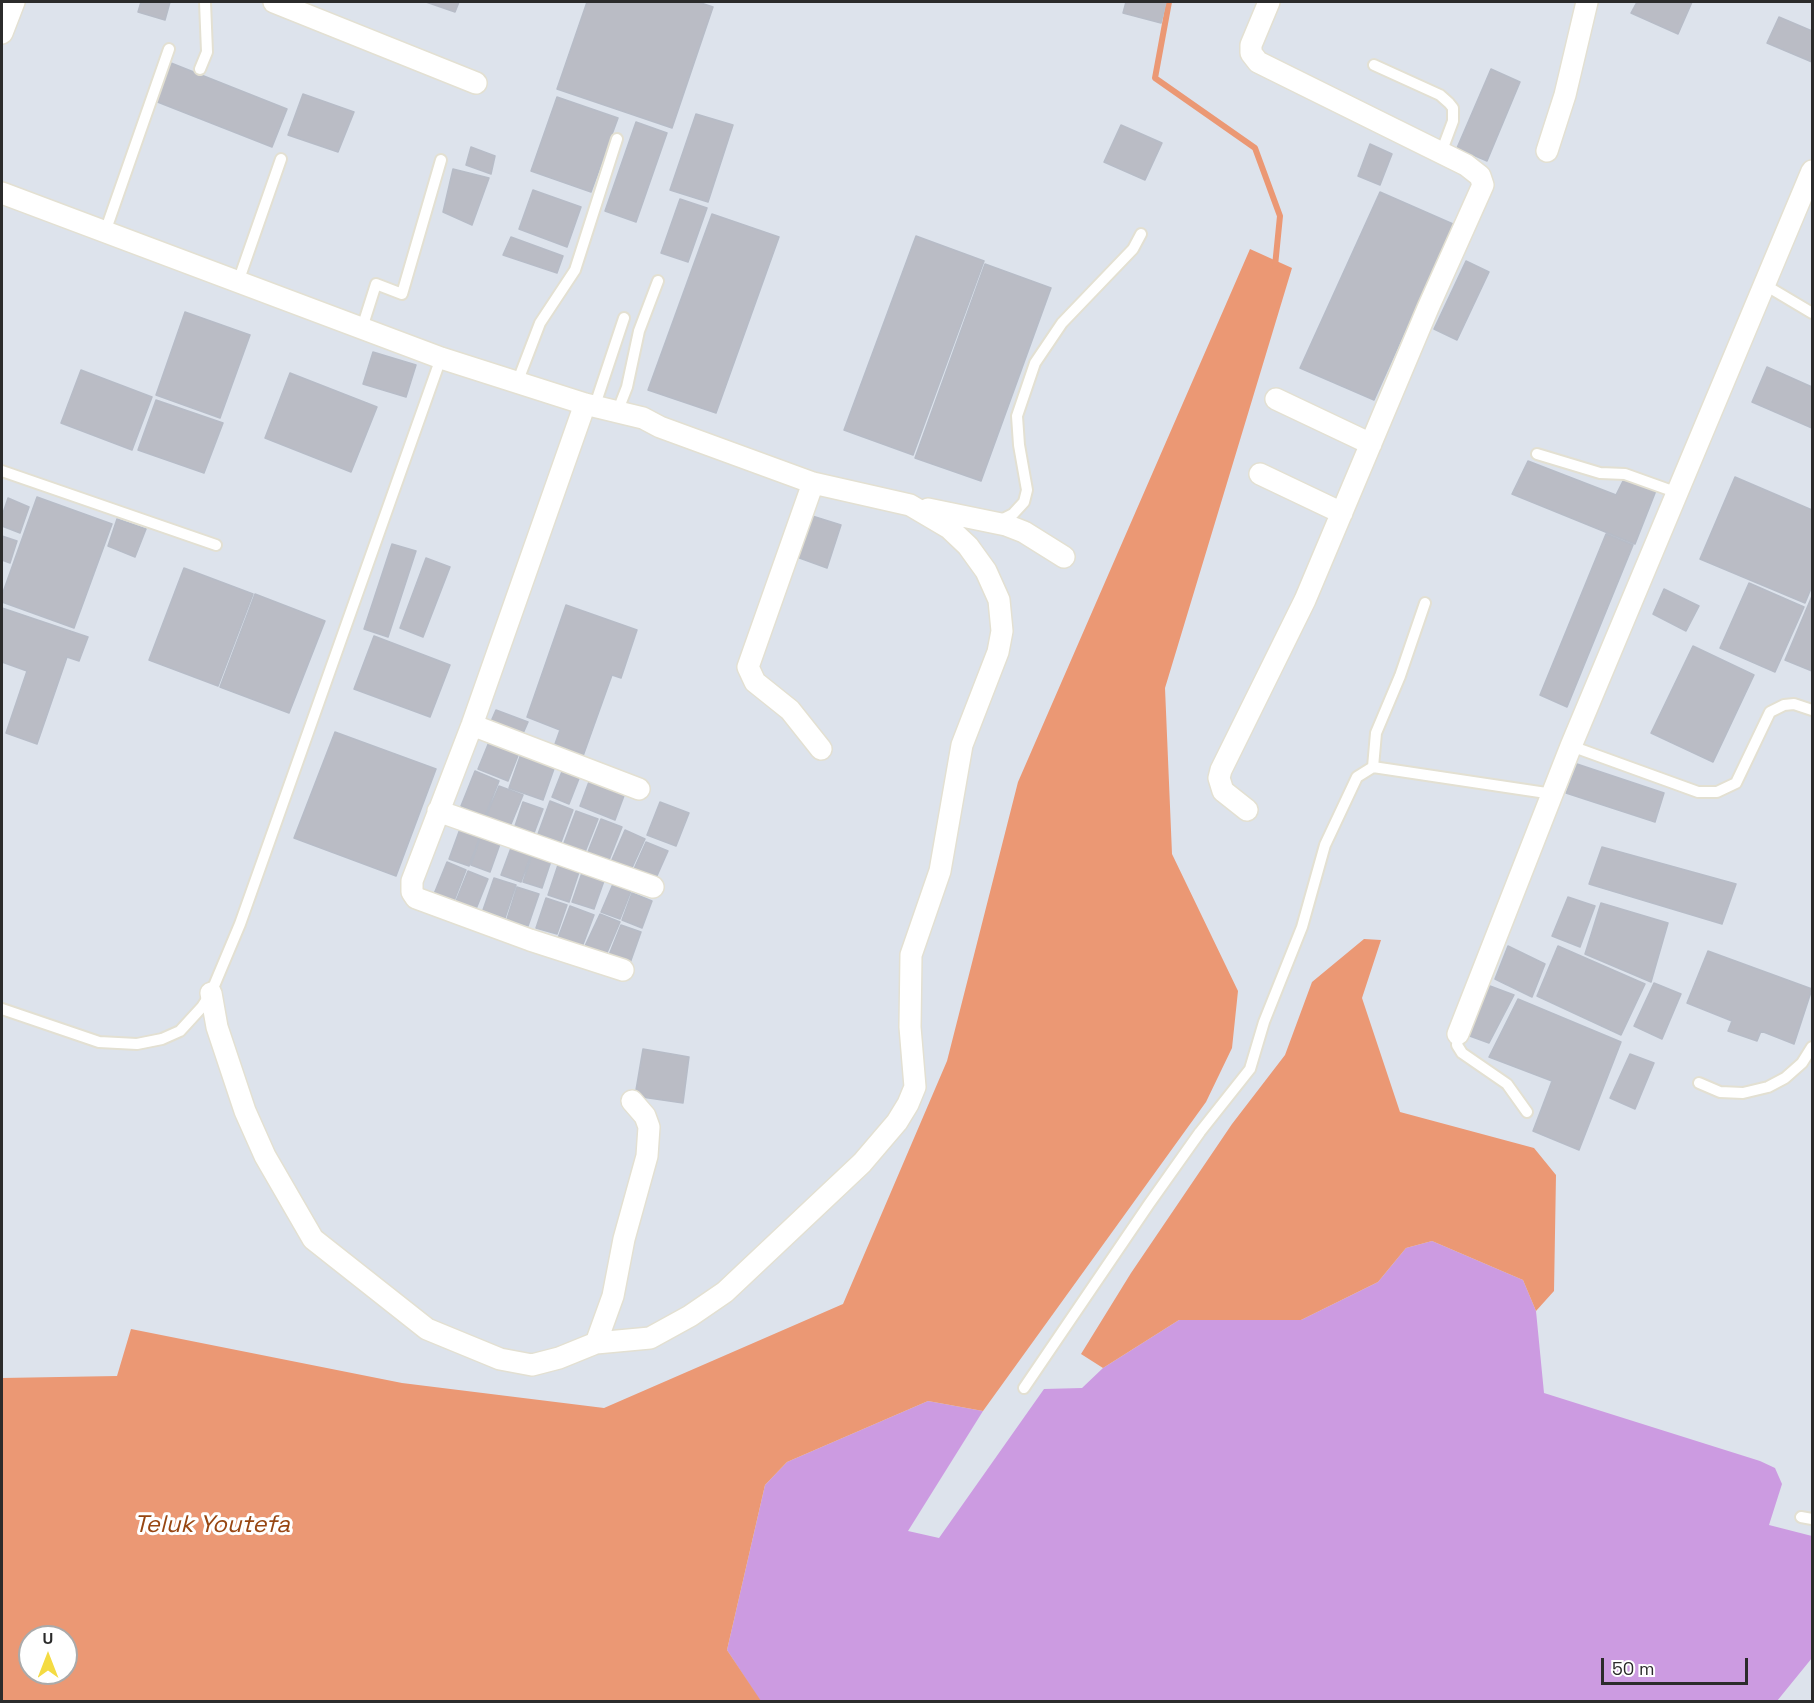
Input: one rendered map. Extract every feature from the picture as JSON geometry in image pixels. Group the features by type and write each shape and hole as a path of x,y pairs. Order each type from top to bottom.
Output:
{"street":[{"path":"2,33 13,2"},
{"path":"274,2 476,83"},
{"path":"1247,810 1222,790 1219,778 1221,770 1305,600 1483,185 1480,176 1441,153 1258,62 1251,53 1251,45 1269,2"},
{"path":"1547,151 1565,95 1587,2"},
{"path":"1458,1034 1571,746 1812,171"},
{"path":"2,194 441,358 590,405 618,410 813,483 910,506 997,523 1024,532 1064,557"},
{"path":"1276,399 1371,444"},
{"path":"590,405 412,881 412,892 416,898 530,940 623,970"},
{"path":"1260,474 1342,513"},
{"path":"813,483 748,667 755,682 790,710 821,749"},
{"path":"211,993 217,1027 245,1111 265,1156 313,1239 427,1329 500,1359 532,1365 559,1358 596,1343 650,1338 690,1316 725,1292 862,1163 897,1122 915,1087 910,1027 911,955 940,871 962,745 998,652 1002,631 999,600 986,571 968,546 949,528 910,506"},
{"path":"472,725 639,789"},
{"path":"438,812 653,887"},
{"path":"596,1343 613,1296 624,1239 648,1156 649,1126 645,1116 632,1101"}],"lane":[{"path":"200,69 207,52 205,2"},
{"path":"105,232 169,50"},
{"path":"1374,65 1440,95 1453,108 1453,121 1441,153"},
{"path":"517,383 540,323 565,287 579,261 596,200 617,140"},
{"path":"238,282 281,159"},
{"path":"362,328 376,284 402,294 441,160"},
{"path":"997,523 1013,514 1024,502 1027,490 1018,446 1017,416 1035,363 1062,323 1127,255 1141,234"},
{"path":"618,410 627,387 639,331 658,281"},
{"path":"1765,285 1812,313"},
{"path":"590,405 624,318"},
{"path":"2,1008 99,1042 137,1044 162,1039 180,1031 211,993 240,924 441,358"},
{"path":"1537,454 1600,474 1625,474 1678,493"},
{"path":"2,471 216,545"},
{"path":"1373,767 1376,733 1400,676 1425,603"},
{"path":"1571,746 1698,792 1717,792 1736,783 1770,712 1784,705 1794,704 1812,710"},
{"path":"1024,1388 1149,1203 1250,1069 1264,1023 1302,927 1325,845 1357,777 1373,767 1553,794"},
{"path":"1458,1034 1457,1045 1462,1053 1507,1084 1527,1112"},
{"path":"1699,1083 1720,1092 1743,1093 1768,1087 1785,1078 1802,1063 1812,1047"}],"shaded area":[{"path":"1432,1241 1523,1280 1536,1311 1544,1393 1760,1461 1775,1468 1782,1484 1769,1525 1812,1536 1812,1658 1777,1701 761,1702 727,1650 765,1485 787,1462 928,1401 983,1411 908,1531 939,1538 1044,1389 1082,1388 1103,1368 1179,1320 1301,1320 1378,1282 1406,1248"}],"water":[{"name":"Teluk Youtefa","path":"1250,249 1292,268 1165,688 1172,854 1238,991 1232,1048 1206,1102 983,1411 928,1401 787,1462 765,1485 727,1650 761,1701 2,1701 2,1378 117,1376 131,1329 402,1383 604,1408 843,1304 947,1061 1018,782"},
{"path":"1364,939 1381,940 1362,998 1400,1112 1534,1148 1556,1175 1554,1291 1536,1311 1523,1280 1432,1241 1406,1248 1378,1282 1301,1320 1179,1320 1103,1368 1081,1354 1131,1273 1232,1124 1285,1055 1312,982"}],"building":[{"path":"141,2 170,2 165,20 138,12"},
{"path":"426,2 459,2 455,12"},
{"path":"587,2 698,2 713,7 672,128 557,89"},
{"path":"1126,2 1166,2 1161,23 1123,13"},
{"path":"1637,2 1692,2 1678,34 1631,13"},
{"path":"1779,17 1812,31 1812,62 1767,43"},
{"path":"171,63 287,109 272,147 155,101"},
{"path":"1491,69 1520,82 1487,161 1457,148"},
{"path":"303,94 354,112 338,152 288,135"},
{"path":"557,97 618,118 591,192 531,171"},
{"path":"696,114 733,125 708,202 670,190"},
{"path":"636,122 667,133 636,222 605,211"},
{"path":"1121,125 1162,143 1145,180 1104,162"},
{"path":"1370,144 1392,154 1380,185 1358,176"},
{"path":"471,147 495,156 491,174 466,165"},
{"path":"453,169 489,178 472,225 443,212"},
{"path":"533,190 581,207 567,247 519,229"},
{"path":"1380,192 1453,224 1374,400 1300,368"},
{"path":"680,199 707,208 688,262 661,253"},
{"path":"712,214 779,237 716,413 648,390"},
{"path":"916,236 984,261 913,455 844,430"},
{"path":"511,237 563,256 557,273 503,255"},
{"path":"1466,261 1489,272 1457,340 1434,329"},
{"path":"985,264 1051,288 981,481 915,458"},
{"path":"185,312 250,335 220,418 156,395"},
{"path":"373,352 416,365 406,397 363,384"},
{"path":"1767,367 1812,387 1812,428 1752,402"},
{"path":"81,370 152,397 132,450 61,423"},
{"path":"290,373 377,407 351,472 265,438"},
{"path":"156,400 223,423 204,473 138,450"},
{"path":"1528,461 1616,495 1625,477 1657,488 1635,544 1512,494"},
{"path":"1735,477 1812,510 1812,586 1805,603 1700,559"},
{"path":"37,497 112,524 74,628 2,602 2,595"},
{"path":"8,498 29,507 20,533 2,526 2,516"},
{"path":"809,515 841,525 827,568 794,556"},
{"path":"117,519 146,529 135,557 108,546"},
{"path":"1606,534 1633,545 1567,707 1540,695"},
{"path":"2,536 17,541 10,563 2,560"},
{"path":"392,544 416,551 388,637 364,629"},
{"path":"426,558 450,567 423,637 400,628"},
{"path":"184,568 253,594 218,686 149,660"},
{"path":"1749,583 1804,607 1775,672 1720,648"},
{"path":"1664,589 1699,606 1686,631 1653,614"},
{"path":"255,594 325,621 289,713 220,687"},
{"path":"1812,596 1812,671 1785,660"},
{"path":"566,605 637,630 621,678 612,675 583,756 555,744 560,730 527,717"},
{"path":"2,608 88,637 79,661 67,657 37,744 6,733 27,671 2,662"},
{"path":"374,636 450,665 430,717 354,689"},
{"path":"1693,646 1754,675 1713,762 1651,733"},
{"path":"496,710 528,722 521,738 489,726"},
{"path":"335,732 436,769 396,876 294,838"},
{"path":"489,742 519,753 508,781 478,769"},
{"path":"522,751 556,763 543,800 509,788"},
{"path":"1577,764 1664,793 1655,822 1566,793"},
{"path":"563,769 580,776 569,804 552,797"},
{"path":"475,771 499,781 485,816 461,806"},
{"path":"590,779 625,793 615,820 580,806"},
{"path":"499,786 523,795 509,829 485,819"},
{"path":"550,801 573,810 561,842 538,834"},
{"path":"523,802 543,809 534,833 515,826"},
{"path":"660,802 689,813 676,846 647,835"},
{"path":"576,811 598,819 585,852 564,843"},
{"path":"601,819 622,827 609,860 588,852"},
{"path":"460,829 480,836 469,866 449,859"},
{"path":"625,830 645,839 631,870 611,862"},
{"path":"480,838 500,844 490,872 471,865"},
{"path":"646,842 668,851 656,878 634,869"},
{"path":"1602,847 1736,884 1722,924 1589,884"},
{"path":"511,848 531,855 521,882 501,875"},
{"path":"532,855 551,861 542,888 523,882"},
{"path":"447,862 466,870 454,901 434,894"},
{"path":"559,862 580,869 569,902 548,895"},
{"path":"583,870 605,878 594,909 572,902"},
{"path":"468,871 488,879 476,909 456,901"},
{"path":"494,878 516,885 505,918 483,910"},
{"path":"613,884 631,891 620,919 601,912"},
{"path":"517,887 539,894 528,926 507,919"},
{"path":"632,893 652,901 642,928 622,920"},
{"path":"1568,897 1595,906 1580,947 1552,936"},
{"path":"546,898 567,905 557,934 536,928"},
{"path":"1601,903 1668,923 1651,982 1585,954"},
{"path":"570,906 594,915 582,947 558,938"},
{"path":"600,914 620,922 606,955 585,946"},
{"path":"621,925 641,932 630,963 609,955"},
{"path":"1508,946 1545,964 1532,997 1495,979"},
{"path":"1558,946 1645,984 1621,1035 1537,996"},
{"path":"1708,951 1812,989 1794,1044 1761,1031 1757,1041 1728,1031 1732,1021 1687,1003"},
{"path":"1654,983 1681,994 1662,1039 1634,1026"},
{"path":"1490,986 1514,995 1489,1043 1467,1035"},
{"path":"1518,999 1621,1042 1579,1150 1533,1131 1552,1081 1489,1057"},
{"path":"643,1049 689,1057 683,1103 635,1096"},
{"path":"1630,1054 1654,1063 1635,1109 1610,1098"}],"waterway":[{"path":"1169,2 1155,78 1255,148 1280,216 1275,266"}]}
